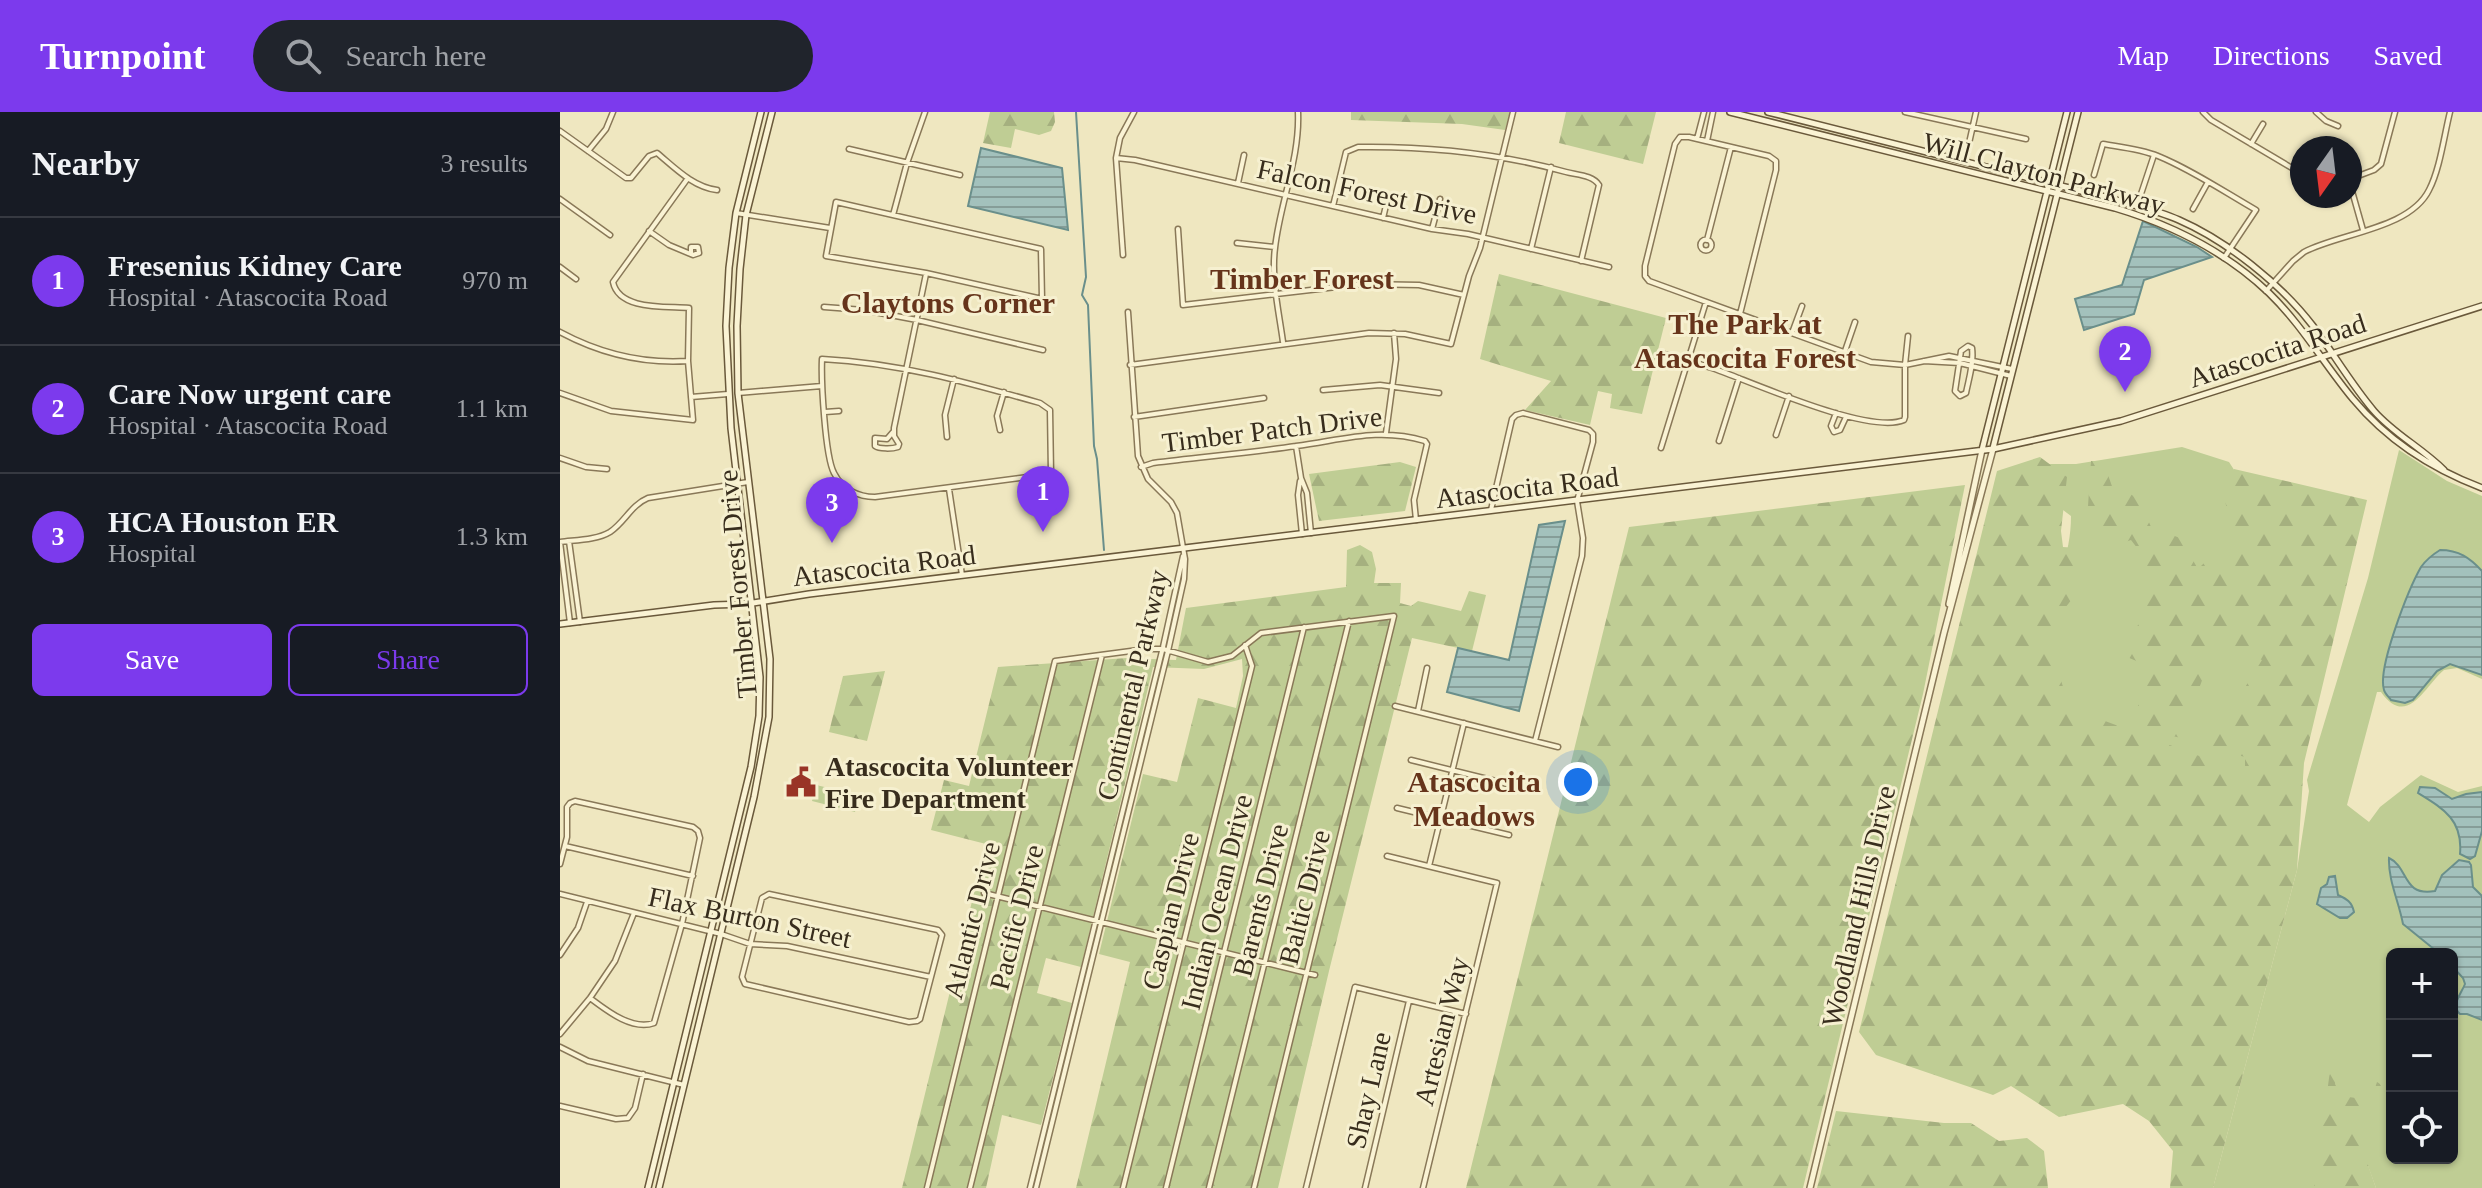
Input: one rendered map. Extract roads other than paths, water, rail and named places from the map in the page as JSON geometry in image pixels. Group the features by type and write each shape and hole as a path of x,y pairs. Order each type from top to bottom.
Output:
{"main road":[{"name":"Timber Forest Drive","path":"648,1188 751,767 759,716 760,677 753,604 728,394 727,297 736,213 761,112"},
{"name":"Timber Forest Drive","path":"659,1188 766,745 770,679 738,393 738,297 746,215 772,112"},
{"name":"Will Clayton Parkway","path":"1730,112 2135,214 2193,239 2224,258 2266,291 2293,319 2351,397 2376,424 2411,451 2448,473 2482,488"},
{"name":"Will Clayton Parkway","path":"1768,112 2059,184 2180,221 2229,249 2272,283 2312,325 2353,386 2382,419 2448,473"},
{"name":"Woodland Hills Drive","path":"1944,633 1982,450 2067,112"},
{"name":"Woodland Hills Drive","path":"1810,1188 1944,633 2078,112"},
{"path":"1791,127 1793,118"},
{"path":"1875,148 1877,138"},
{"path":"750,148 761,151"},
{"path":"2023,284 2033,288"},
{"name":"Atascocita Road","path":"560,624 714,605 753,604 793,596 1993,449 2121,421 2482,306"},
{"path":"728,394 738,393"},
{"path":"2376,424 2382,419"},
{"path":"693,1003 703,1005"},
{"path":"654,1163 664,1165"}],"street":[{"path":"588,151 606,129 613,112"},
{"path":"893,215 925,112"},
{"path":"1123,255 1116,158 1120,138 1134,112"},
{"path":"1283,343 1276,294 1275,247 1299,138 1298,112"},
{"path":"1130,365 1369,333 1394,333 1451,344 1513,112"},
{"path":"1697,139 1704,112"},
{"path":"1707,141 1713,112"},
{"path":"1905,112 2026,139"},
{"path":"1965,161 1976,112"},
{"path":"2203,112 2211,120 2290,167"},
{"path":"2316,112 2338,126"},
{"path":"2362,176 2381,164 2395,112"},
{"path":"2266,291 2304,252 2404,215 2424,199 2432,185 2450,112"},
{"path":"2251,144 2263,124"},
{"path":"560,131 626,178 631,178 649,156 657,153 702,187 717,190"},
{"path":"1740,314 1776,161 1683,136 1678,141 1645,266 1645,276 1649,281 1871,362 1905,365 1918,361 1960,360 2012,372"},
{"path":"2094,175 2103,144 2154,155 2187,169 2256,210 2224,258"},
{"path":"1333,206 1346,151 1358,147 1415,147 1502,157 1551,167 1597,181 1599,191 1581,261"},
{"path":"1707,240 1731,147"},
{"path":"849,149 960,175"},
{"path":"1238,183 1244,155"},
{"path":"2135,214 2154,155"},
{"name":"Falcon Forest Drive","path":"1116,158 1609,267"},
{"path":"1531,249 1551,167"},
{"path":"560,393 611,411 693,420 688,361 689,308 641,305 621,294 613,282 688,178"},
{"path":"2193,209 2208,182"},
{"path":"1383,218 1388,197"},
{"path":"560,199 610,235"},
{"path":"1432,229 1440,199"},
{"path":"836,202 893,215 1041,249 1042,299 926,273 826,256 836,202"},
{"path":"2357,208 2363,230"},
{"path":"736,213 830,228"},
{"path":"1178,229 1183,305 1341,285 1385,283 1419,285 1464,295"},
{"path":"649,231 669,245 691,254"},
{"path":"1237,243 1275,247"},
{"path":"560,267 576,279"},
{"path":"893,432 898,447 881,449 875,446 875,438 887,439 893,432 926,273"},
{"path":"1661,448 1706,302"},
{"path":"1792,333 1802,306"},
{"path":"824,307 864,310 917,320 1043,350"},
{"path":"1128,312 1136,447 1148,479 1174,506 1184,549"},
{"path":"1845,351 1855,322"},
{"path":"560,332 608,354 657,362 688,361"},
{"path":"1386,433 1396,359 1394,333"},
{"path":"1661,353 1846,417 1892,424 1905,417 1908,336"},
{"path":"1968,346 1972,348 1966,393 1960,396 1955,391 1960,360 1961,351 1968,346"},
{"path":"822,359 869,361 906,368 1004,392 1048,407 1051,474 875,497 855,494 835,475 830,462 822,359"},
{"path":"1719,441 1739,378"},
{"path":"947,437 945,415 954,379"},
{"path":"1323,390 1364,385 1439,393"},
{"path":"738,393 822,386"},
{"path":"1000,430 997,416 1004,392"},
{"path":"691,397 728,394"},
{"path":"1776,435 1789,396"},
{"path":"1134,417 1264,398"},
{"path":"825,412 839,411"},
{"path":"1490,512 1512,419 1516,415 1523,413 1589,430 1593,434 1577,501 1583,538 1582,556 1535,741"},
{"path":"1836,413 1831,426 1834,432 1840,430 1846,417"},
{"name":"Timber Patch Drive","path":"1141,467 1386,433 1427,444 1414,500 1416,520"},
{"path":"1296,446 1301,478 1307,493 1311,533"},
{"path":"560,458 586,467 607,469"},
{"path":"1301,478 1298,495 1302,534"},
{"path":"570,623 560,542 609,533 644,499 748,482"},
{"path":"949,489 962,575"},
{"path":"569,540 580,622"},
{"name":"Continental Parkway","path":"1030,1188 1166,650 1186,567 1184,549"},
{"name":"Continental Parkway","path":"1166,650 1184,549"},
{"path":"1181,572 1186,567"},
{"name":"Baltic Drive","path":"1254,1188 1394,616 1349,621"},
{"path":"1102,655 1146,649 1166,650 1208,662 1232,656 1261,633 1349,621"},
{"name":"Barents Drive","path":"1209,1188 1349,621"},
{"name":"Indian Ocean Drive","path":"1166,1188 1304,626"},
{"name":"Caspian Drive","path":"1123,1188 1252,666 1245,645"},
{"name":"Atlantic Drive","path":"927,1188 1055,661 1102,655"},
{"name":"Pacific Drive","path":"970,1188 1102,655"},
{"path":"1418,711 1427,668"},
{"path":"1395,706 1558,747"},
{"path":"1387,856 1429,866 1464,723"},
{"path":"1411,760 1520,787"},
{"path":"560,864 565,846 567,807 576,801 693,827 700,838 682,924 654,1023 646,1025 616,1016 590,998"},
{"path":"1397,808 1509,835"},
{"path":"565,846 693,876"},
{"name":"Artesian Way","path":"1423,1188 1497,883 1429,866"},
{"path":"984,893 1315,975"},
{"name":"Flax Burton Street","path":"560,894 750,944 787,946 931,977"},
{"path":"769,894 938,930 941,936 931,977 922,1015 917,1021 909,1022 749,986 742,977 762,898 769,894"},
{"path":"560,955 578,928 587,902"},
{"path":"560,1034 615,961 634,913"},
{"name":"Continental Parkway","path":"1036,1188 1098,922"},
{"path":"1306,1188 1355,987 1466,1014"},
{"name":"Shay Lane","path":"1365,1188 1409,1001"},
{"path":"560,1047 588,1061 684,1085"},
{"path":"560,1106 616,1119 628,1118 635,1108 643,1074"}],"water":[{"path":"981,148 1062,168 1068,230 968,206"},
{"path":"2143,221 2212,257 2144,280 2134,314 2084,330 2075,299 2122,285"},
{"path":"1565,521 1519,711 1447,692 1458,648 1509,660 1539,525"},
{"path":"2440,550 2464,556 2482,571 2482,675 2450,664 2437,671 2413,700 2405,703 2391,700 2385,691 2383,679 2395,628 2421,567"},
{"path":"2420,787 2435,788 2452,799 2482,792 2482,831 2475,856 2470,859 2460,854 2455,824 2444,810 2418,793"},
{"path":"2389,858 2400,868 2411,886 2424,892 2435,891 2442,875 2459,860 2471,865 2473,887 2482,896 2482,1020 2458,1012 2458,998 2465,984 2458,973 2458,948 2433,948 2403,924"},
{"path":"2335,876 2338,895 2349,901 2354,912 2347,918 2340,918 2317,904 2321,888 2327,884 2329,877"}],"waterway":[{"path":"1076,112 1086,277 1082,295 1088,305 1094,446 1104,550"}],"place":[{"name":"Care Now urgent care","path":"2125,392"},
{"name":"Fresenius Kidney Care","path":"1043,532"},
{"name":"HCA Houston ER","path":"832,543"},
{"name":"Atascocita Volunteer Fire Department","path":"801,782"}],"district":[{"name":"Timber Forest","path":"1302,279"},
{"name":"Claytons Corner","path":"948,303"},
{"name":"The Park at Atascocita Forest","path":"1745,341"},
{"name":"Atascocita Meadows","path":"1474,799"}]}
